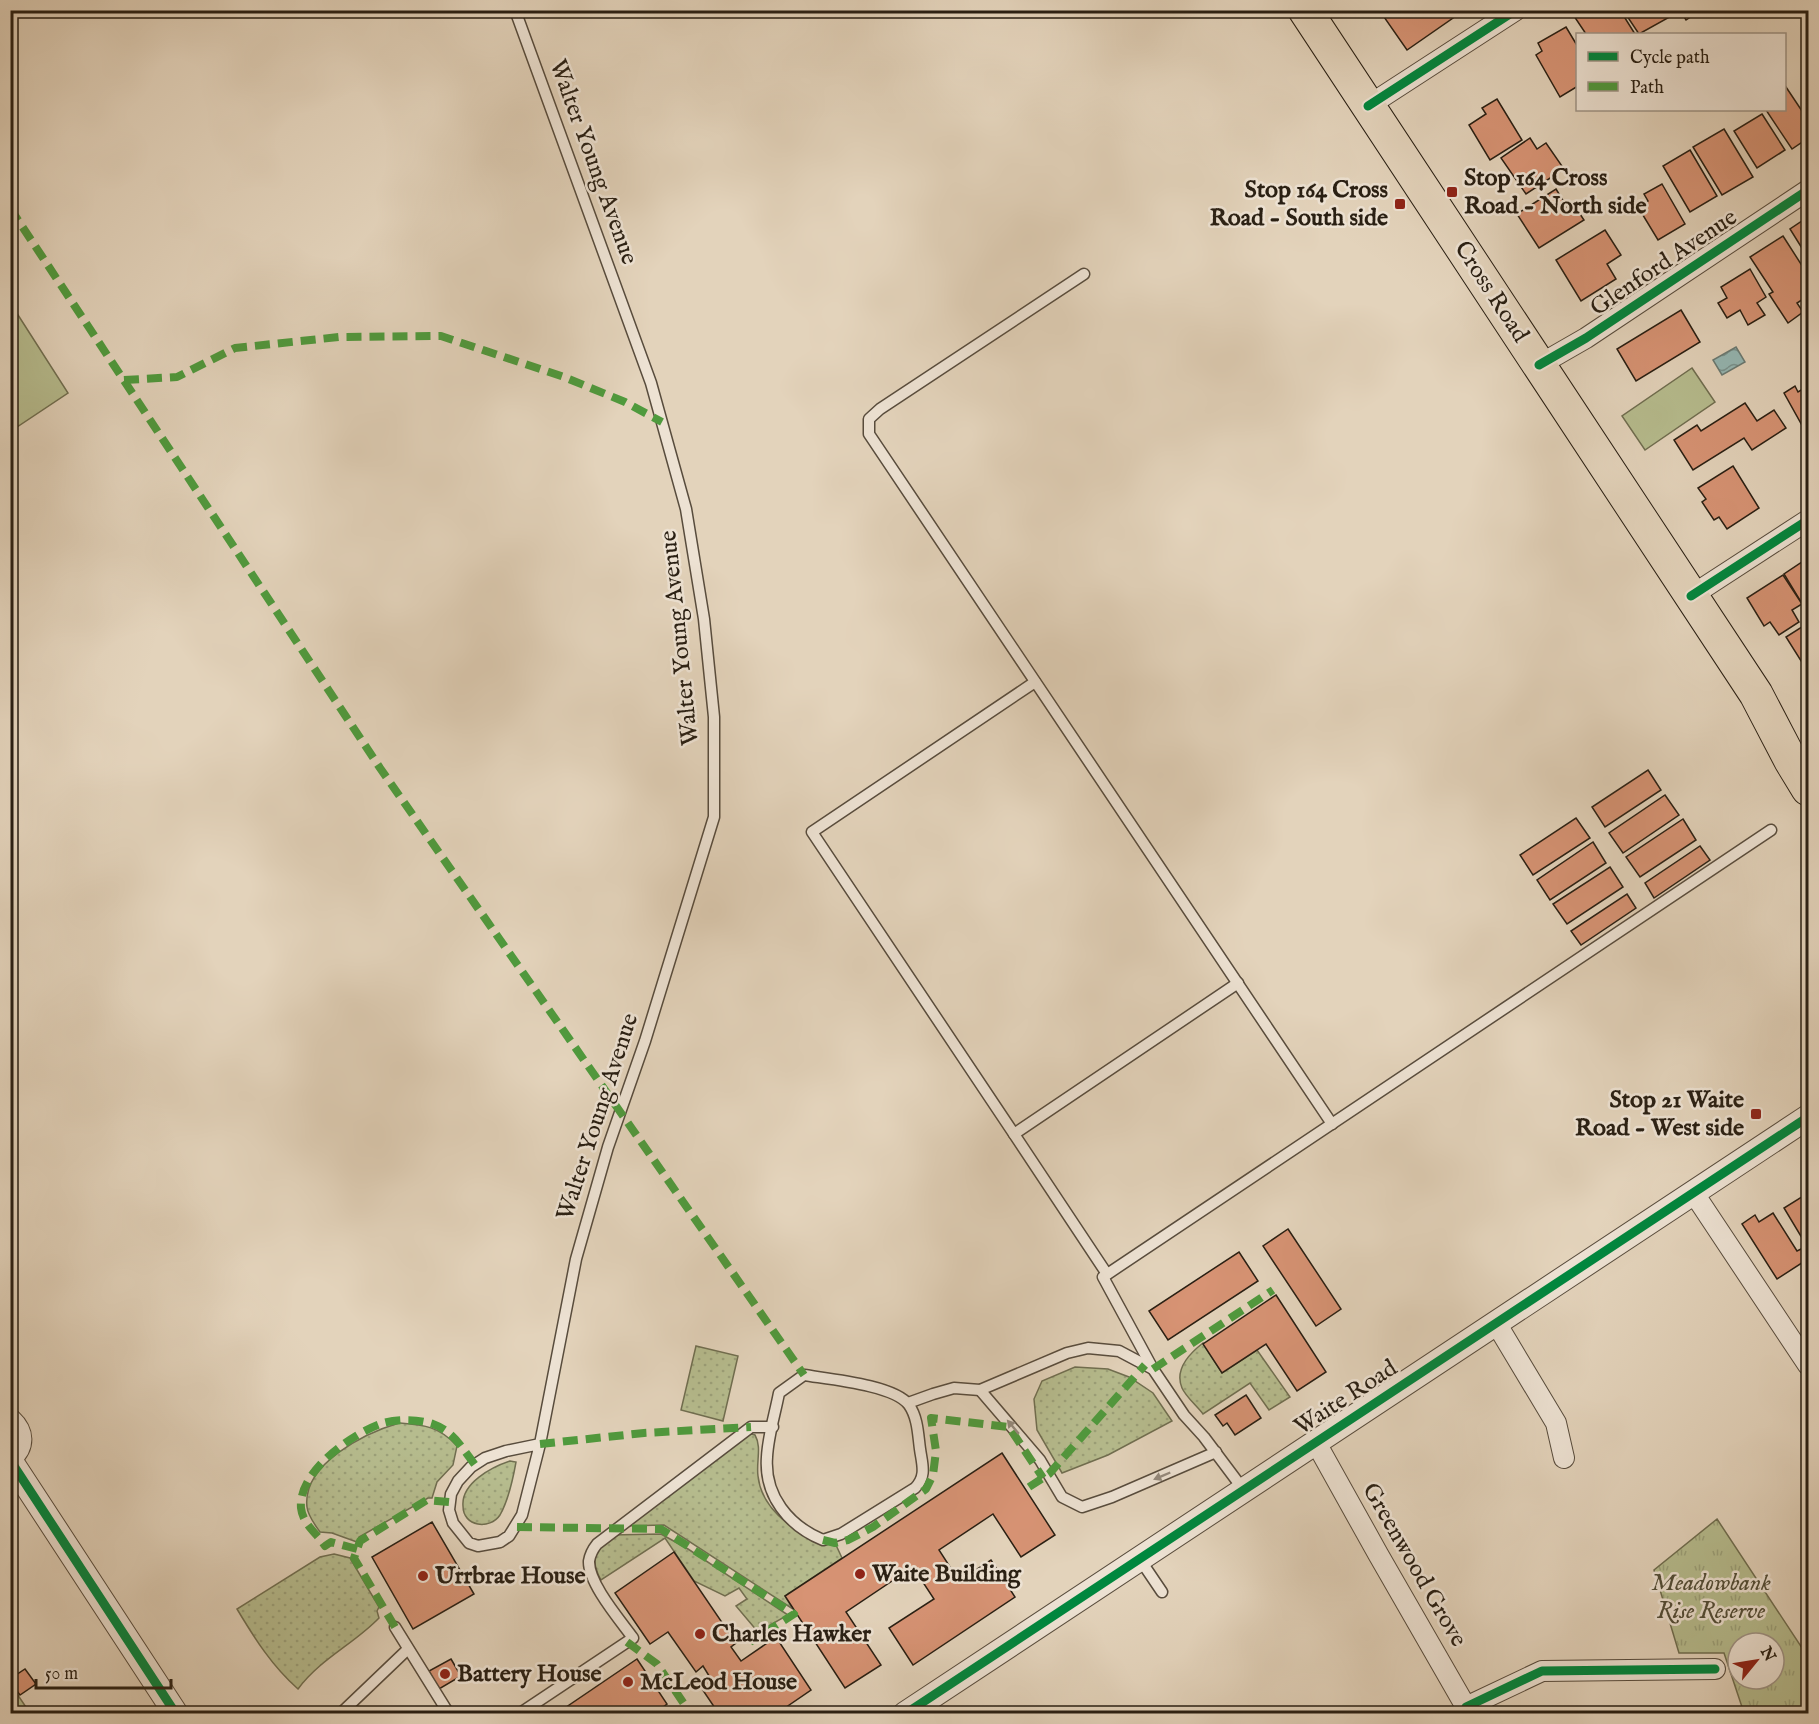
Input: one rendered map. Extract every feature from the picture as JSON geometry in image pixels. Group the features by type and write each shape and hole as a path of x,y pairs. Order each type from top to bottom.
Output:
{"highway":[{"name":"Cross Road","path":"1305,10 1756,694 1791,761 1809,789"},
{"name":"Cross Road","path":"1756,694 1809,757"}],"street":[{"path":"1368,106 1516,10"},
{"name":"Glenford Avenue","path":"1539,365 1586,339 1809,190"},
{"path":"1691,596 1809,520"},
{"name":"Waite Road","path":"905,1713 1809,1117"},
{"path":"1693,1192 1809,1365"},
{"path":"1496,1323 1556,1423 1564,1458"},
{"path":"10,1421 19,1431 20,1438 17,1450 10,1459 177,1713"},
{"name":"Greenwood Grove","path":"1315,1441 1468,1710"},
{"path":"1468,1710 1542,1671 1715,1669"}],"lane":[{"name":"Walter Young Avenue","path":"515,10 651,383 686,509 704,619 714,717 714,817 645,1041 608,1147 576,1259 540,1444 522,1515 509,1536 500,1542 478,1546 469,1543 453,1523 448,1510 451,1494 458,1481 471,1467 485,1458 540,1444"},
{"path":"1084,274 880,409 869,419 869,434 1332,1124"},
{"path":"1035,682 812,832 1107,1274"},
{"path":"1243,1489 1216,1452 1184,1415 1153,1369 1103,1277 1771,830"},
{"path":"1014,1134 1238,983"},
{"path":"908,1404 954,1388 980,1390 1067,1353 1088,1348 1119,1351 1153,1369"},
{"path":"804,1375 880,1388 908,1404 916,1420 924,1473 921,1482 841,1534 824,1540 797,1526 781,1509 772,1494 767,1475 767,1456 773,1427 779,1393 804,1375"},
{"path":"980,1390 1040,1460 1062,1497 1082,1508 1216,1452"},
{"path":"519,1713 633,1638 593,1579 589,1562 591,1553 597,1544 752,1427 773,1427"},
{"path":"1139,1558 1162,1592"},
{"path":"395,1627 449,1713"},
{"path":"340,1713 408,1649"}],"green space":[{"path":"11,304 68,393 10,431"},
{"path":"1692,368 1715,402 1645,450 1622,416"},
{"path":"1203,1343 1222,1373 1257,1350 1290,1397 1269,1410 1250,1383 1203,1414 1186,1395 1180,1381 1180,1374 1185,1362"},
{"path":"696,1346 738,1356 723,1421 681,1410"},
{"path":"1075,1367 1108,1369 1129,1377 1153,1393 1172,1421 1108,1455 1062,1473 1037,1430 1034,1399 1042,1381"},
{"path":"399,1423 437,1430 457,1446 453,1465 437,1482 432,1498 428,1498 359,1537 357,1542 332,1533 320,1532 310,1517 307,1507 308,1491 314,1477 338,1453 370,1434"},
{"path":"748,1433 755,1435 757,1440 758,1476 767,1502 775,1512 797,1530 835,1543 842,1558 785,1596 793,1609 664,1525 623,1526"},
{"path":"510,1461 516,1462 515,1469 500,1515 490,1523 472,1522 464,1513 464,1498 467,1490 479,1477"},
{"name":"Meadowbank Rise Reserve","path":"1717,1519 1808,1657 1808,1713 1744,1713 1737,1691 1786,1691 1786,1631 1726,1631 1726,1659 1724,1653 1679,1653 1654,1570"},
{"path":"661,1534 688,1549 788,1615 758,1632 736,1606 747,1599 739,1588 725,1596 694,1581 665,1538 601,1580 595,1566 596,1556 611,1535"},
{"path":"334,1554 350,1558 379,1607 377,1611 379,1618 316,1669 298,1689 272,1661 237,1609 320,1557"},
{"path":"11,1685 30,1713 11,1713"}],"water":[{"path":"1736,347 1745,362 1722,375 1713,360"}],"building":[{"path":"1393,10 1448,10 1453,18 1407,50 1384,17"},
{"path":"1575,10 1620,10 1634,33 1585,33 1572,13"},
{"path":"1623,10 1673,10 1675,14 1638,33"},
{"path":"1680,10 1701,10 1686,20"},
{"path":"1566,27 1576,44 1576,87 1560,97 1536,55 1542,51 1538,43"},
{"path":"1786,87 1808,120 1808,138 1792,149 1767,111 1786,111"},
{"path":"1808,91 1808,105 1802,95"},
{"path":"1497,99 1522,140 1490,160 1469,125 1486,114 1482,108"},
{"path":"1762,114 1785,150 1757,168 1734,131"},
{"path":"1724,129 1753,177 1722,195 1693,147"},
{"path":"1530,138 1537,149 1546,143 1564,169 1526,194 1501,158"},
{"path":"1690,150 1717,196 1690,212 1663,166"},
{"path":"1662,184 1685,224 1658,240 1638,207 1648,201 1644,194"},
{"path":"1556,189 1570,212 1576,208 1584,220 1539,248 1517,214"},
{"path":"1808,217 1808,252 1805,253 1790,229"},
{"path":"1605,230 1621,255 1607,264 1616,279 1581,301 1556,260"},
{"path":"1783,236 1808,275 1808,296 1797,303 1803,312 1788,323 1769,294 1773,292 1750,257"},
{"path":"1750,269 1766,297 1757,303 1765,315 1748,325 1740,310 1727,318 1718,303 1727,298 1721,287"},
{"path":"1681,310 1700,342 1636,381 1617,349"},
{"path":"1795,386 1798,392 1808,386 1808,436 1784,393"},
{"path":"1745,403 1757,421 1774,410 1786,428 1752,450 1744,438 1693,470 1674,440 1697,425 1701,431"},
{"path":"1733,466 1759,508 1727,529 1719,517 1714,520 1702,502 1706,499 1698,488"},
{"path":"1808,558 1808,600 1807,598 1801,602 1784,574"},
{"path":"1783,575 1802,604 1792,610 1799,622 1779,635 1770,622 1764,626 1747,598"},
{"path":"1808,623 1808,672 1786,637"},
{"path":"1648,770 1661,790 1605,827 1592,807"},
{"path":"1665,795 1679,815 1623,853 1609,833"},
{"path":"1576,818 1590,838 1533,875 1520,855"},
{"path":"1683,819 1696,840 1640,877 1626,857"},
{"path":"1593,842 1606,863 1550,900 1537,880"},
{"path":"1700,846 1710,860 1654,898 1645,883"},
{"path":"1610,867 1623,887 1567,924 1553,904"},
{"path":"1627,894 1636,908 1581,945 1571,931"},
{"path":"1808,1193 1808,1235 1802,1238 1784,1208"},
{"path":"1773,1213 1797,1251 1801,1249 1808,1259 1777,1279 1742,1224 1755,1215 1759,1222"},
{"path":"1288,1229 1341,1309 1316,1326 1263,1246"},
{"path":"1239,1252 1258,1281 1168,1340 1149,1311"},
{"path":"1276,1295 1326,1372 1297,1391 1266,1344 1222,1373 1203,1344"},
{"path":"1246,1395 1261,1418 1235,1435 1227,1423 1223,1426 1215,1415"},
{"name":"Waite Building","path":"1002,1453 1055,1535 1021,1557 993,1514 939,1550 959,1581 991,1560 1015,1597 913,1665 889,1628 934,1599 913,1567 846,1612 881,1665 845,1688 785,1596"},
{"name":"Urrbrae House","path":"432,1522 474,1594 413,1629 372,1557"},
{"name":"Charles Hawker","path":"674,1552 736,1643 731,1647 741,1661 776,1637 811,1690 776,1714 719,1714 700,1686 711,1679 703,1666 696,1672 668,1632 650,1644 615,1593"},
{"name":"Battery House","path":"451,1659 461,1676 439,1689 429,1671"},
{"name":"McLeod House","path":"637,1659 667,1704 654,1714 556,1714"},
{"path":"25,1669 36,1684 20,1695 10,1679"}],"marked path":[{"path":"10,208 380,768 804,1375"},
{"path":"124,380 177,377 235,348 339,337 441,336 564,377 625,402 662,422"},
{"path":"1153,1369 1273,1290"},
{"path":"1029,1487 1049,1474 1145,1365"},
{"path":"823,1540 835,1543 848,1540 873,1527 926,1489 933,1475 936,1451 931,1418 1009,1427 1043,1478"},
{"path":"357,1549 331,1542 325,1546 307,1524 301,1508 302,1494 318,1467 357,1435 383,1423 401,1420 433,1424 446,1431 457,1441 475,1465"},
{"path":"540,1444 644,1433 751,1427"},
{"path":"395,1627 354,1558 360,1541 427,1500 449,1502"},
{"path":"517,1527 661,1529 794,1614 750,1642"},
{"path":"627,1642 657,1664 691,1714"}],"cycle path":[{"path":"1368,106 1516,10"},
{"path":"1539,365 1586,338 1808,190"},
{"path":"1691,596 1808,520"},
{"path":"905,1714 1808,1117"},
{"path":"10,1460 176,1714"},
{"path":"1466,1707 1542,1671 1715,1669"}],"place":[{"name":"Stop 164 Cross Road - North side","path":"1452,192"},
{"name":"Stop 164 Cross Road - South side","path":"1400,204"},
{"name":"Stop 21 Waite Road - West side","path":"1756,1114"},
{"name":"Waite Building","path":"860,1574"},
{"name":"Urrbrae House","path":"423,1576"},
{"name":"Charles Hawker","path":"700,1634"},
{"name":"Battery House","path":"445,1674"},
{"name":"McLeod House","path":"628,1682"}]}
